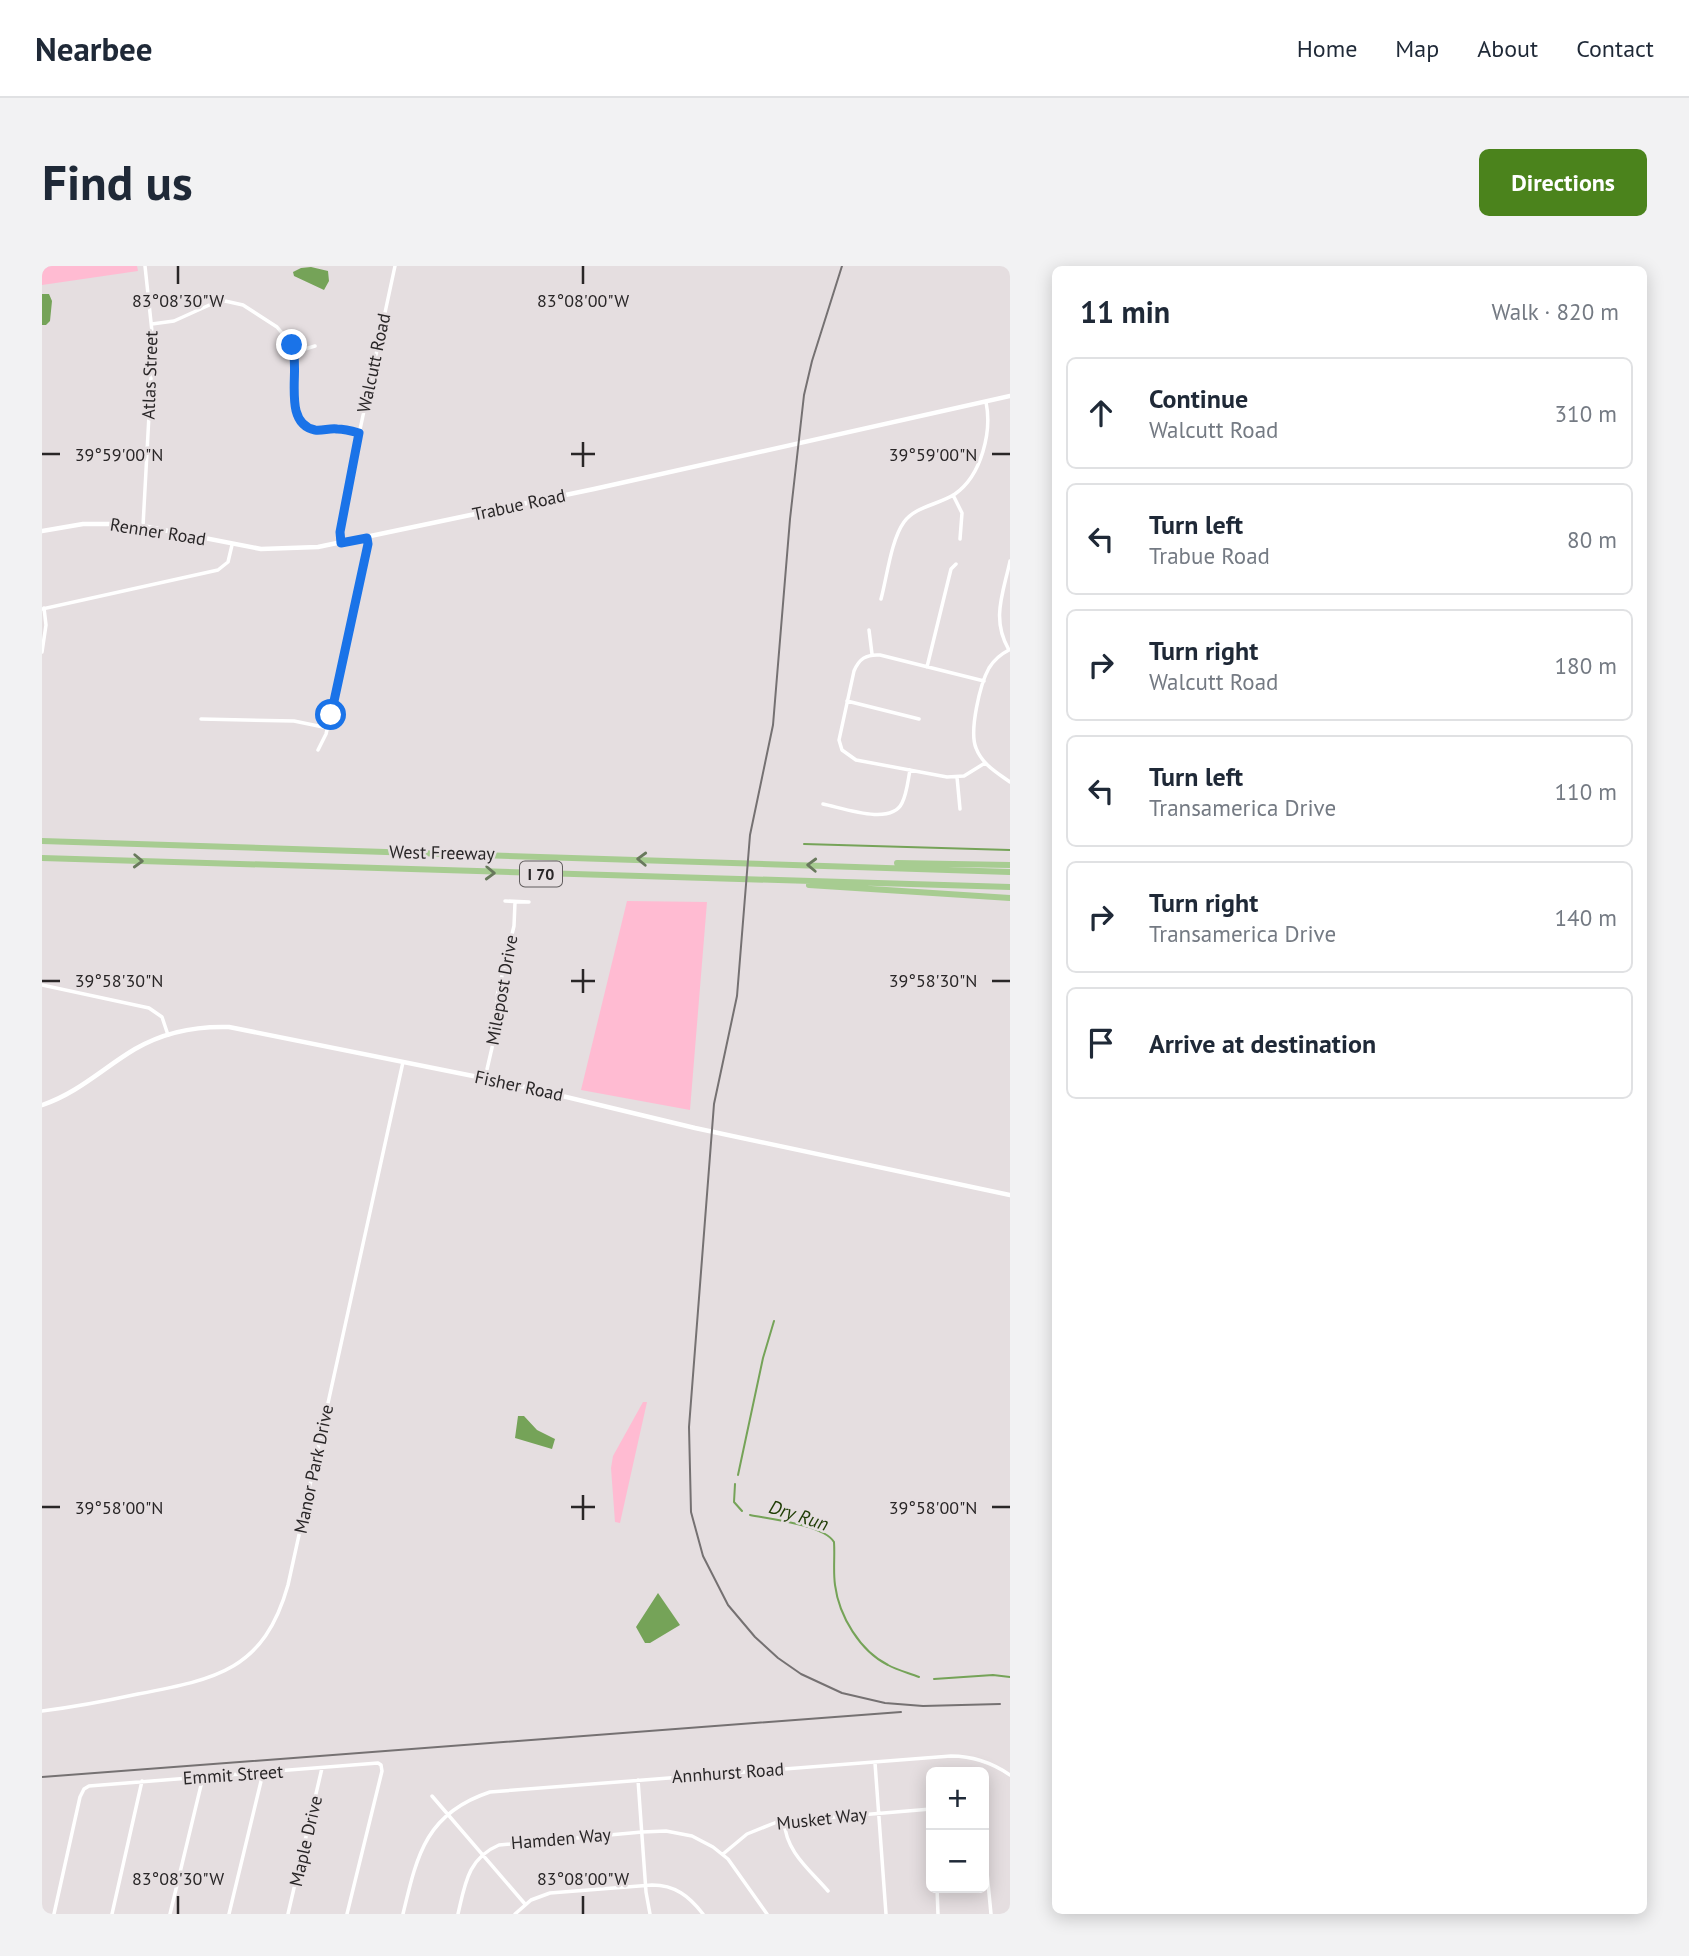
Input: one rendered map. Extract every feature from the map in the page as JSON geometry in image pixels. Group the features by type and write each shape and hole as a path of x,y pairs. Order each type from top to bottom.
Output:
{"highway":[{"name":"West Freeway","path":"42,839 400,848 439,853 1010,872"},
{"name":"West Freeway","path":"42,858 1010,887"},
{"path":"42,864 70,859"},
{"path":"860,866 887,863 1010,865"},
{"path":"762,881 1010,896"}],"main road":[{"name":"Trabue Road","path":"232,545 283,550 341,543 1010,396"},
{"name":"Renner Road","path":"42,531 86,524 143,526 232,545"},
{"name":"Fisher Road","path":"42,1105 76,1090 134,1050 169,1035 198,1028 239,1028 485,1078 692,1128 1010,1195"}],"street":[{"name":"Atlas Street","path":"143,526 152,363 152,324 145,266"},
{"name":"Walcutt Road","path":"341,543 340,527 395,266"},
{"path":"152,324 174,321 216,302 234,302 285,334 295,352 294,405 300,420 312,429 338,429 359,433"},
{"path":"295,352 315,346"},
{"path":"881,599 896,540 905,521 914,512 953,495 968,480 989,429 986,402"},
{"path":"953,495 962,513 960,539"},
{"path":"318,750 324,742 328,728 365,569 367,538"},
{"path":"42,652 46,625 43,609 218,570 228,562 232,545"},
{"path":"1010,561 999,617 1000,629 1010,650 993,662 984,681 973,736 976,749 985,763 1010,782"},
{"path":"927,667 951,569 956,564"},
{"path":"869,630 872,654"},
{"path":"984,681 872,654 857,663 839,746 846,755 856,760 957,777 971,773 985,763"},
{"path":"847,701 919,719"},
{"path":"201,719 294,722 328,728"},
{"path":"823,804 877,815 889,814 903,802 910,770"},
{"path":"957,777 960,808"},
{"path":"505,901 529,902"},
{"name":"Milepost Drive","path":"485,1078 497,1026 496,1001 514,926 515,902"},
{"path":"42,985 149,1008 162,1017 169,1035"},
{"name":"Manor Park Drive","path":"42,1711 149,1692 209,1678 237,1665 254,1650 279,1616 291,1575 403,1062"},
{"name":"Annhurst Road","path":"403,1914 418,1856 428,1836 448,1814 471,1798 496,1791 966,1756 993,1764 1010,1775"},
{"path":"875,1762 886,1914"},
{"name":"Emmit Street","path":"54,1914 80,1797 84,1789 94,1784 375,1763 381,1765 382,1771 347,1914"},
{"name":"Maple Drive","path":"288,1914 322,1768"},
{"path":"229,1914 263,1772"},
{"path":"170,1914 203,1777"},
{"path":"638,1780 650,1914"},
{"path":"112,1914 142,1782"},
{"path":"432,1796 525,1905"},
{"name":"Musket Way","path":"723,1854 736,1841 754,1830 784,1821 926,1809"},
{"path":"784,1821 787,1841 793,1852 828,1891"},
{"name":"Hamden Way","path":"482,1855 494,1847 508,1843 666,1831 692,1836 723,1854"},
{"path":"723,1854 767,1914"},
{"path":"458,1914 467,1876 482,1855"},
{"path":"515,1914 541,1895 550,1893 660,1885 677,1889 703,1914"},
{"path":"937,1893 939,1914"},
{"path":"989,1893 991,1914"}],"shaded area":[{"path":"42,266 137,266 138,271 42,285"},
{"path":"311,267 328,271 329,281 324,290 294,276 293,272"},
{"path":"42,294 49,294 52,301 50,321 46,325 42,325"},
{"path":"627,901 707,902 690,1110 581,1090"},
{"path":"643,1402 647,1402 620,1523 615,1522 611,1468 613,1456"},
{"path":"518,1416 524,1416 537,1430 555,1439 552,1449 515,1438"},
{"path":"658,1593 680,1625 650,1643 645,1643 636,1627"}],"waterway":[{"path":"804,844 1010,850"},
{"name":"Dry Run","path":"738,1475 763,1358 774,1321"},
{"name":"Dry Run","path":"735,1484 734,1502 742,1511"},
{"name":"Dry Run","path":"750,1515 808,1527 828,1536 834,1542 837,1597 852,1631 878,1659 919,1677"},
{"name":"Dry Run","path":"934,1679 993,1675 1010,1677"}],"railway":[{"path":"842,266 804,395 790,519 773,725 750,835 737,996 714,1104 689,1427 691,1512 703,1556 728,1605 755,1637 801,1674 842,1693 885,1703 923,1706 1000,1704"},
{"path":"42,1777 901,1712"}],"route":[{"path":"292,345 296,362 294,405 300,420 312,429 338,429 359,433 340,532 341,543 367,538 368,544 365,569 331,715"}]}
